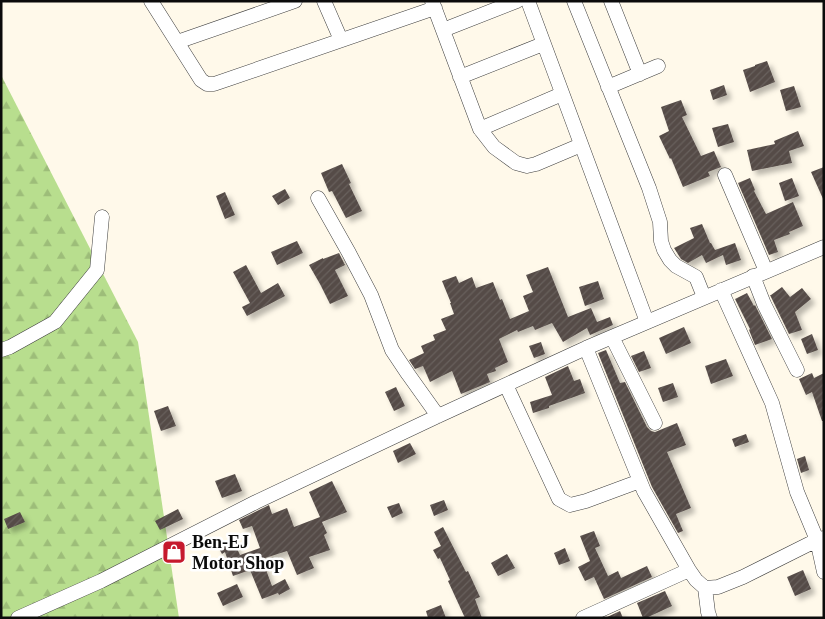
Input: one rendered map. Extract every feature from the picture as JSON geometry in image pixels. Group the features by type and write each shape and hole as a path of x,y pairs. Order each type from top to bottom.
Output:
{"street":[{"path":"151,1 201,80 207,84 214,84 341,40 433,4 480,129 494,147 516,163 527,166 581,145"},
{"path":"177,42 295,1"},
{"path":"324,1 341,40"},
{"path":"443,30 517,1"},
{"path":"528,1 647,322"},
{"path":"574,1 649,188 660,222 660,241 670,260 676,266 696,277 704,297"},
{"path":"611,1 640,74"},
{"path":"460,77 543,44"},
{"path":"608,87 658,66"},
{"path":"480,129 562,94"},
{"path":"724,175 760,273 764,304 797,370"},
{"path":"318,198 371,295 392,350 438,416"},
{"path":"1,350 55,322 97,270 102,217"},
{"path":"18,618 100,581 256,502 438,416 586,348 824,247"},
{"path":"721,290 772,403 797,492 820,540 824,572"},
{"path":"612,337 655,423"},
{"path":"586,348 644,491 689,570 705,588 710,618"},
{"path":"506,385 559,498 570,505 640,481"},
{"path":"705,588 718,586 743,577 820,540"},
{"path":"583,618 689,570"}],"green space":[{"path":"1,75 138,342 179,618 1,618"}],"building":[{"path":"767,61 775,82 750,92 743,70"},
{"path":"724,85 727,95 713,100 710,90"},
{"path":"794,86 801,107 786,111 780,90"},
{"path":"681,100 687,115 682,117 701,156 714,151 721,167 708,172 710,176 683,187 659,136 669,131 661,107"},
{"path":"728,124 734,142 718,147 712,128"},
{"path":"798,131 804,146 789,151 792,163 752,171 747,150 775,144 774,141"},
{"path":"342,164 362,211 346,218 332,191 329,192 321,173"},
{"path":"824,167 824,201 811,172"},
{"path":"750,178 754,191 766,214 793,202 803,226 789,232 790,234 774,240 778,252 769,255 738,183"},
{"path":"792,178 799,196 785,201 779,183"},
{"path":"285,189 290,198 278,205 272,196"},
{"path":"225,192 235,215 225,219 216,196"},
{"path":"702,224 715,250 735,243 741,260 726,265 723,255 706,263 702,255 688,263 681,259 674,248 694,238 690,228"},
{"path":"297,241 303,253 277,265 271,252"},
{"path":"339,253 345,265 335,270 348,296 330,304 309,265"},
{"path":"246,265 261,293 278,283 285,296 247,316 242,307 250,303 233,272"},
{"path":"548,267 568,317 591,308 597,322 610,317 613,325 590,335 587,328 563,342 552,323 535,330 533,326 518,332 517,330 499,339 508,362 495,368 496,371 487,374 490,382 461,394 452,371 430,382 423,366 415,369 409,360 424,353 421,346 435,340 433,335 446,330 441,319 454,314 442,281 456,276 459,283 472,277 476,288 493,282 510,319 529,311 523,296 533,292 526,275"},
{"path":"598,281 604,299 585,306 579,287"},
{"path":"782,287 790,297 802,288 811,299 795,312 802,330 789,334 770,295"},
{"path":"747,293 772,339 755,345 750,329 735,299"},
{"path":"684,327 691,343 666,354 659,338"},
{"path":"812,334 818,350 807,354 801,339"},
{"path":"541,342 545,354 534,358 529,346"},
{"path":"606,350 620,383 625,382 647,427 655,432 677,423 686,445 667,452 691,508 676,514 683,531 678,533 652,487 598,353"},
{"path":"644,351 651,368 639,372 631,356"},
{"path":"726,359 733,376 711,384 705,366"},
{"path":"568,366 574,381 580,379 585,393 533,413 530,402 552,395 545,377"},
{"path":"812,373 814,378 824,373 824,421 822,421 812,392 806,395 799,379"},
{"path":"673,383 678,397 663,402 658,388"},
{"path":"396,387 405,406 394,411 385,392"},
{"path":"168,406 176,426 161,431 154,411"},
{"path":"746,434 749,442 735,447 732,439"},
{"path":"410,443 416,454 398,463 393,451"},
{"path":"805,456 809,470 801,473 797,459"},
{"path":"235,474 242,491 222,498 215,481"},
{"path":"332,481 347,512 322,522 327,533 324,535 330,550 309,557 314,568 297,575 287,551 262,559 272,586 285,579 290,589 279,595 278,593 262,599 250,570 233,576 225,552 222,554 217,545 232,538 240,555 260,548 252,526 243,529 239,520 269,505 272,514 287,508 294,527 320,517 309,492"},
{"path":"444,500 448,510 434,516 430,505"},
{"path":"399,503 403,513 392,518 387,507"},
{"path":"178,509 183,519 160,530 155,521"},
{"path":"20,512 25,522 8,529 4,519"},
{"path":"443,527 466,572 468,571 480,597 475,599 482,618 465,618 440,558 438,559 433,550 441,546 434,532"},
{"path":"594,531 600,546 595,548 608,576 618,571 621,578 647,566 652,577 604,599 594,577 585,581 578,567 590,561 580,536"},
{"path":"565,548 570,561 559,565 554,553"},
{"path":"507,554 515,568 498,576 491,563"},
{"path":"803,570 811,589 795,596 787,577"},
{"path":"237,584 243,597 223,606 217,593"},
{"path":"665,591 672,606 643,618 637,603"},
{"path":"441,605 446,618 428,618 426,611"},
{"path":"620,611 623,618 605,618"}],"place":[{"name":"Ben-EJ Motor Shop","path":"174,552"}]}
